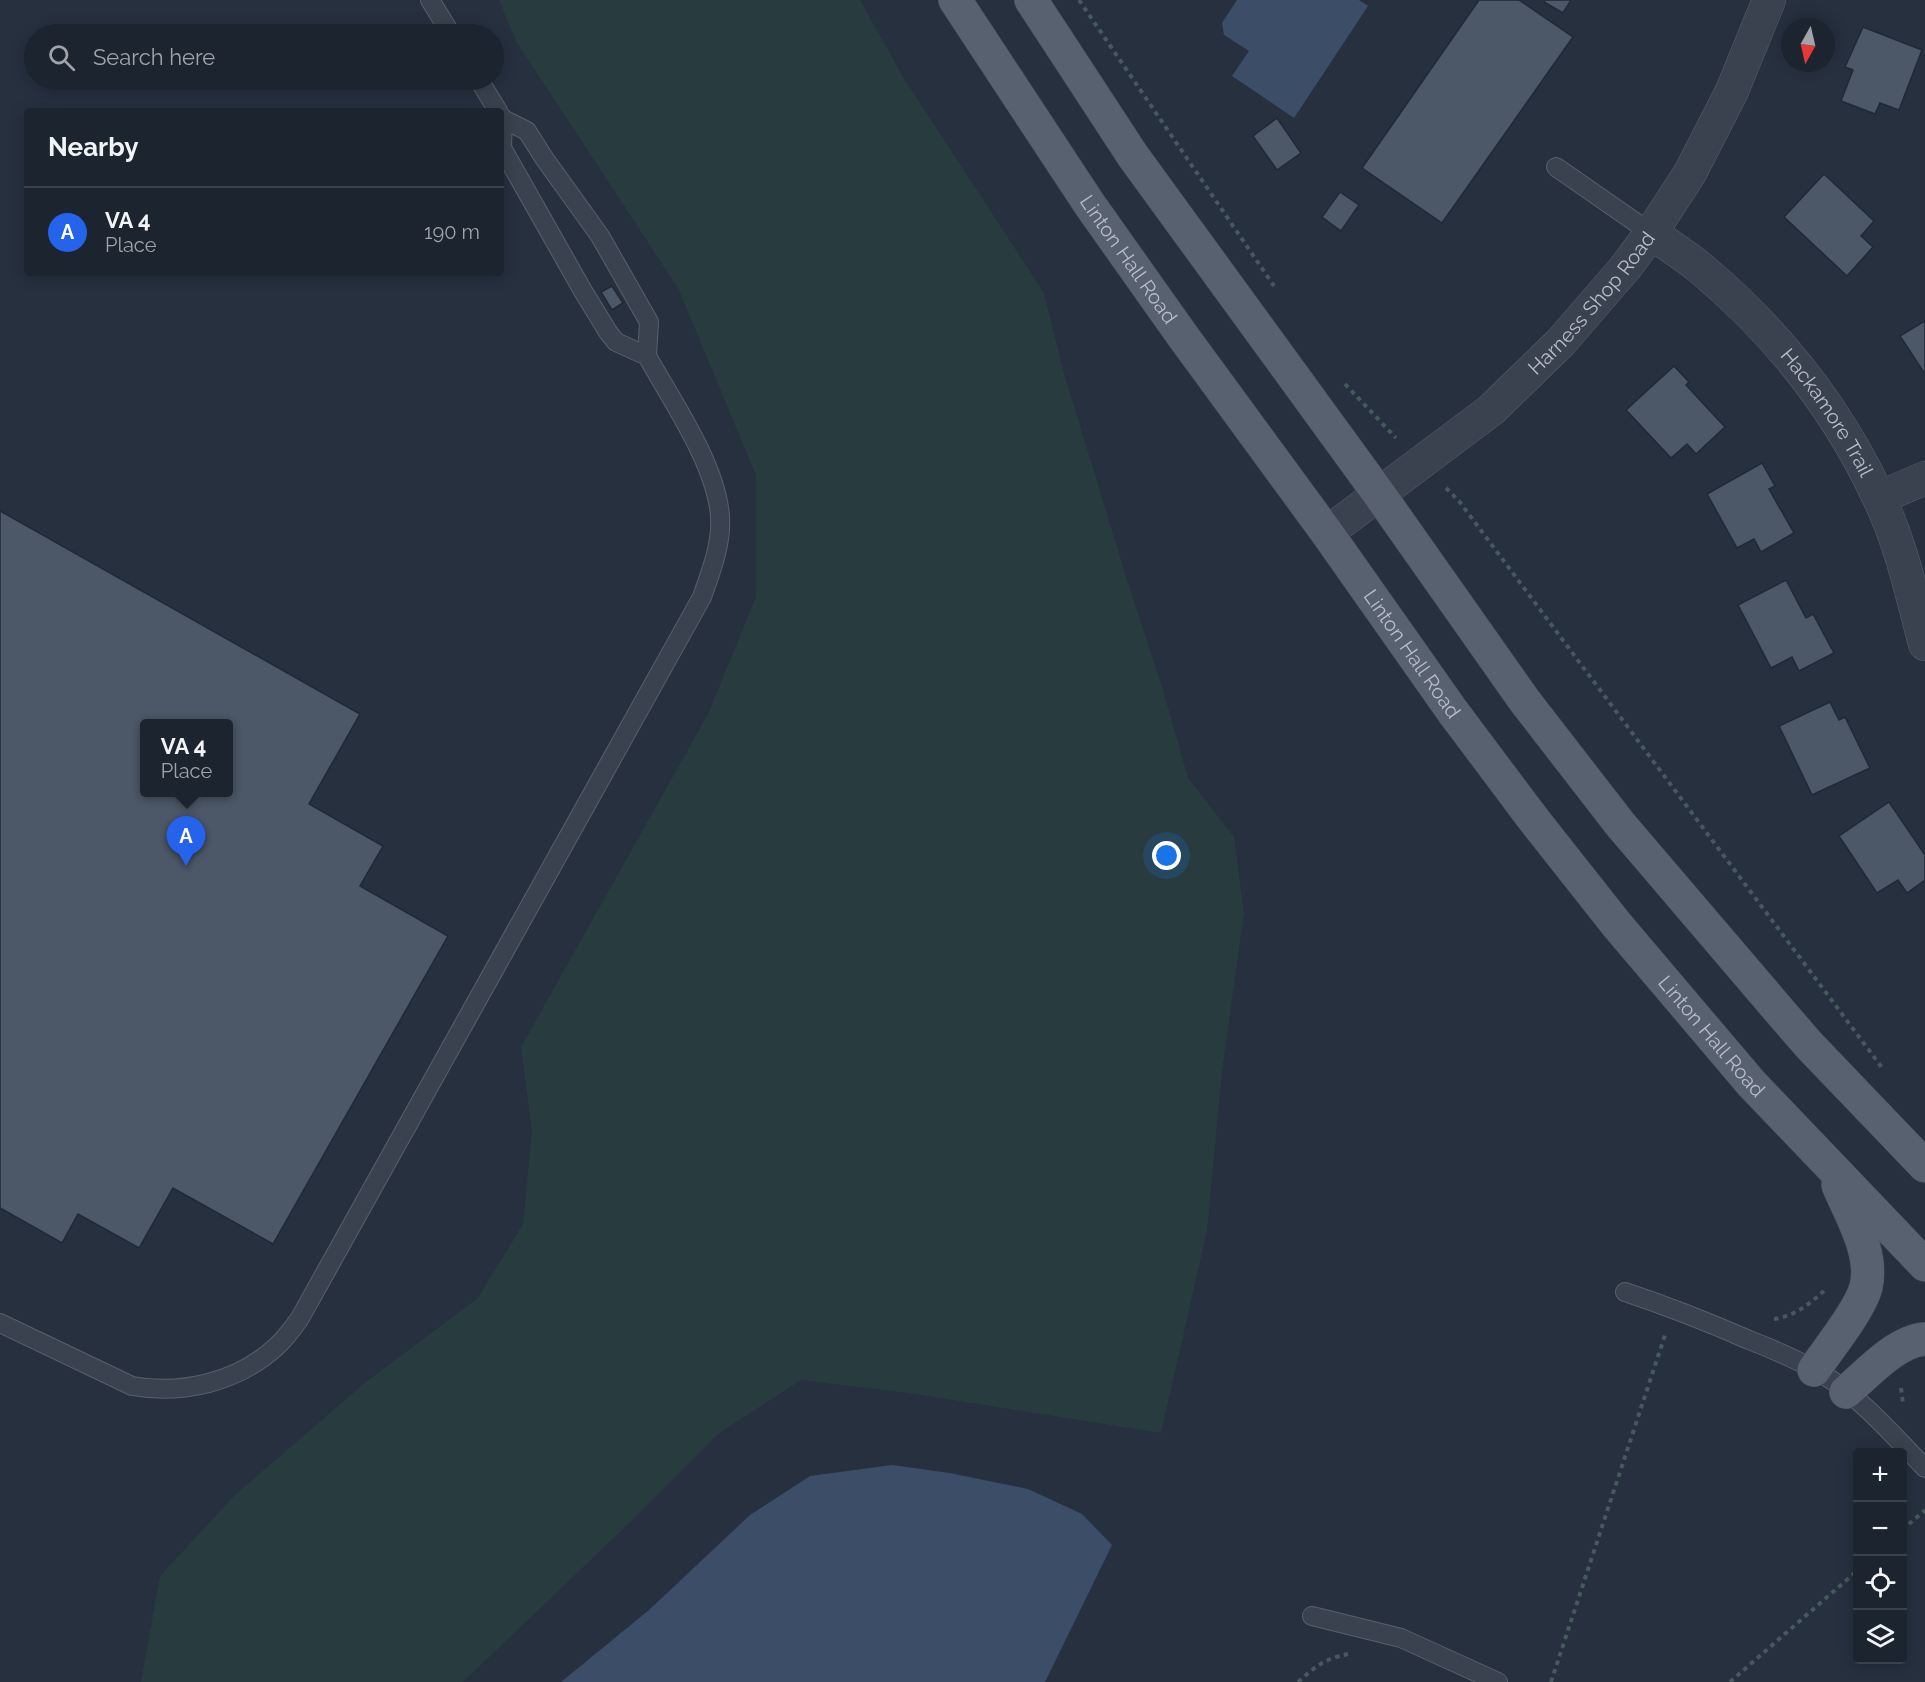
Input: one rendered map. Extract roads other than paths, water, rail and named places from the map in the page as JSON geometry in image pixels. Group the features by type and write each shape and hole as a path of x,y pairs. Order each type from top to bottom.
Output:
{"main road":[{"name":"Linton Hall Road","path":"955,0 1090,206 1453,712 1534,820 1617,925 1751,1083 1925,1265"},
{"path":"1031,0 1133,156 1524,700 1620,824 1809,1045 1925,1166"},
{"path":"1814,1370 1855,1310 1866,1288 1867,1277 1863,1243 1831,1167"},
{"path":"1846,1392 1885,1358 1907,1344 1925,1339"}],"street":[{"name":"Harness Shop Road","path":"1326,533 1491,410 1561,342 1625,268 1690,173 1732,91 1768,0"},
{"name":"Hackamore Trail","path":"1651,233 1698,267 1753,315 1802,370 1844,430 1879,498 1904,562 1925,644"},
{"path":"1879,498 1925,478"}],"lane":[{"path":"430,0 445,24"},
{"path":"485,90 496,108"},
{"path":"0,1323 132,1386 146,1388 176,1389 212,1383 246,1368 276,1347 300,1318 702,597 716,557 720,516 713,484 699,448 647,356 649,322 600,237 544,159 527,131 504,118"},
{"path":"504,151 608,332 616,342 647,356"},
{"path":"1556,167 1651,233"},
{"path":"1625,1292 1690,1315 1793,1358 1825,1376 1887,1428 1925,1468"},
{"path":"1312,1616 1401,1638 1498,1682"}],"water":[{"path":"1237,0 1359,0 1368,6 1294,118 1232,76 1249,51 1224,35 1222,23"},
{"path":"892,1465 950,1473 1028,1489 1082,1514 1112,1545 1045,1682 561,1682 649,1610 750,1515 810,1476"}],"place":[{"name":"VA 4","path":"186,866"}]}
